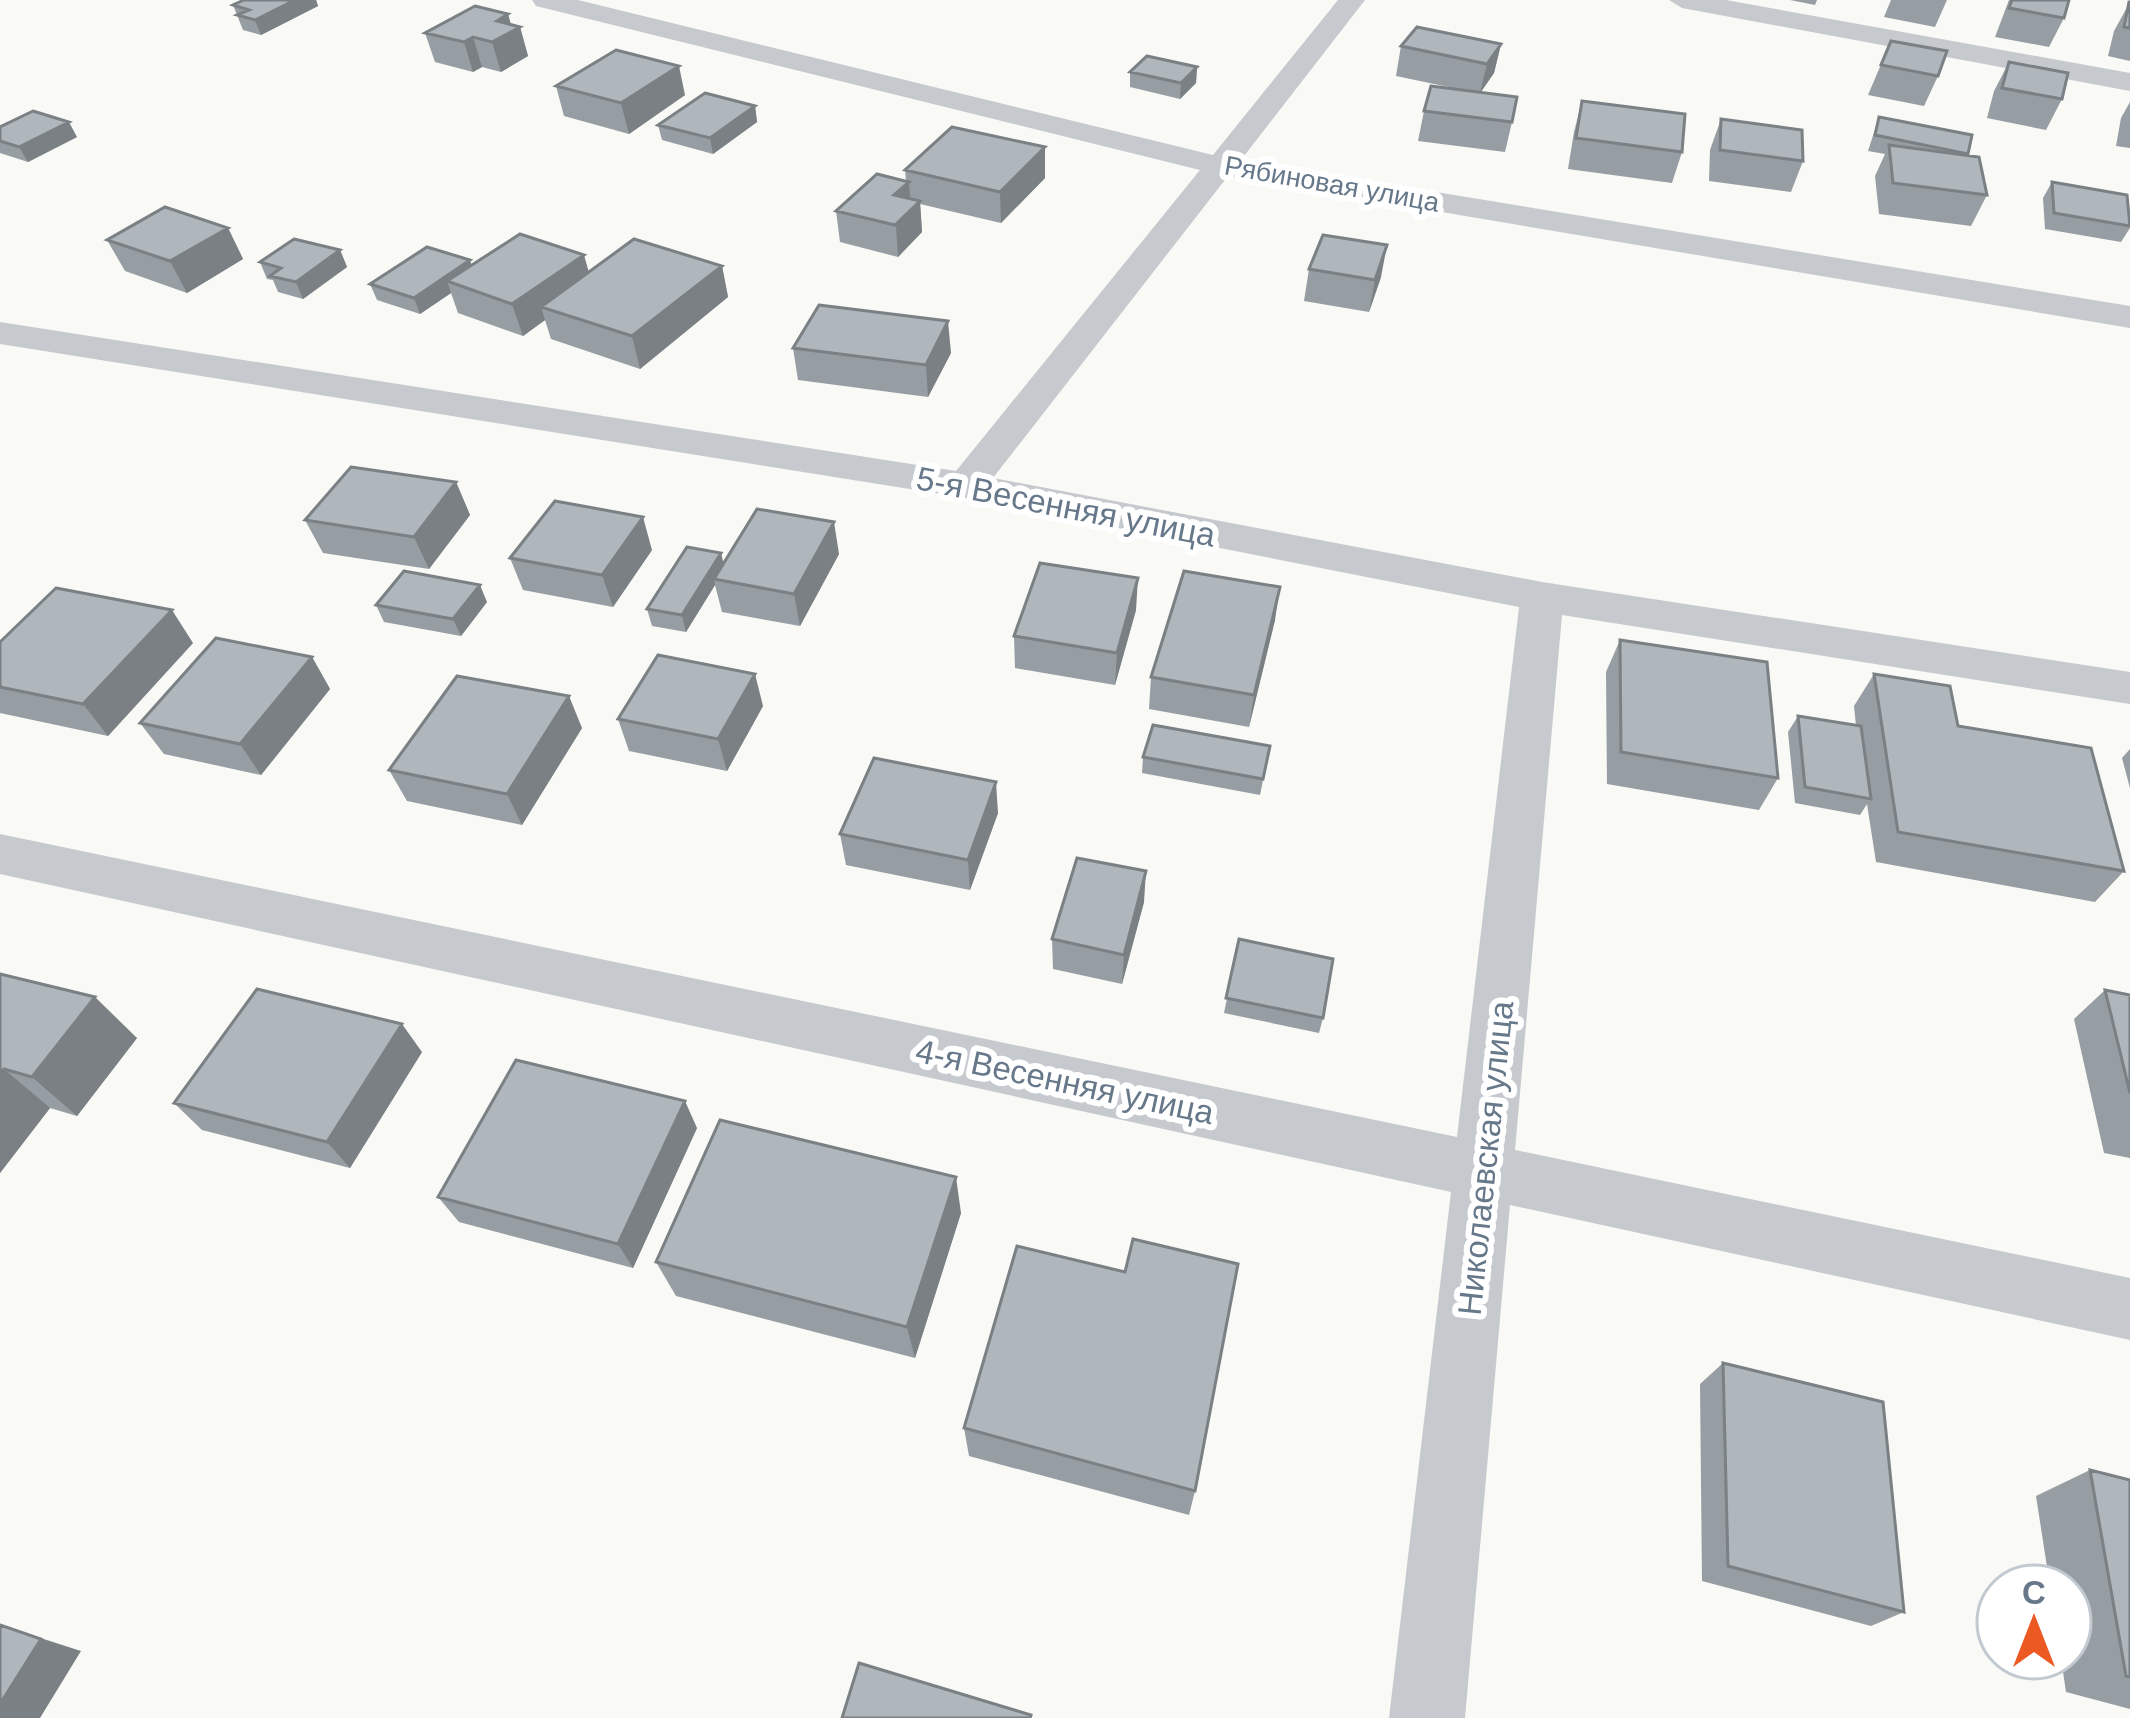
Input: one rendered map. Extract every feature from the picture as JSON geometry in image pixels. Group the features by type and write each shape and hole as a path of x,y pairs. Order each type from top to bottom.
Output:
{"street":[{"name":"Рябиновая улица","path":"545,0 1217,165 2130,317"},
{"path":"966,485 1352,0"},
{"path":"1682,0 2130,82"},
{"name":"5-я Весенняя улица","path":"0,333 966,485 1542,597 2130,688"},
{"name":"Николаевская улица","path":"1426,1718 1542,597"},
{"name":"4-я Весенняя улица","path":"0,854 2130,1310"}],"building":[{"path":"244,0 295,0 255,20 237,15 249,10 233,5"},
{"path":"2012,0 2069,0 2064,18 2009,8"},
{"path":"2130,2 2130,28 2124,27"},
{"path":"475,6 508,14 497,21 520,27 492,42 473,37 464,42 425,33"},
{"path":"1417,27 1501,44 1487,64 1401,46"},
{"path":"1891,41 1947,51 1938,76 1881,65"},
{"path":"616,50 679,66 621,103 556,86"},
{"path":"1147,56 1197,67 1181,83 1130,72"},
{"path":"2009,62 2068,73 2062,99 2002,88"},
{"path":"1431,86 1517,97 1512,122 1424,111"},
{"path":"705,93 755,106 710,138 658,125"},
{"path":"1582,101 1685,114 1682,152 1576,138"},
{"path":"33,111 69,122 19,147 0,141 0,127"},
{"path":"1879,117 1972,135 1968,154 1875,135"},
{"path":"1721,119 1802,130 1803,161 1720,150"},
{"path":"952,127 1045,147 1000,192 905,170"},
{"path":"1889,145 1979,157 1987,195 1893,183"},
{"path":"877,174 909,182 894,195 920,201 895,225 836,211"},
{"path":"2052,182 2127,195 2130,226 2054,213"},
{"path":"165,207 228,228 170,261 107,240"},
{"path":"520,234 584,255 512,304 447,281"},
{"path":"1323,235 1387,245 1375,280 1309,269"},
{"path":"294,239 340,250 296,282 270,276 281,268 260,262"},
{"path":"634,239 722,266 632,336 541,307"},
{"path":"427,247 470,260 414,298 370,284"},
{"path":"819,305 948,321 926,365 793,348"},
{"path":"351,467 456,482 414,537 305,520"},
{"path":"555,501 643,517 602,575 510,558"},
{"path":"757,509 834,522 794,594 714,579"},
{"path":"687,547 721,553 682,615 647,609"},
{"path":"1040,563 1138,578 1117,653 1014,636"},
{"path":"404,571 480,585 453,619 376,605"},
{"path":"1184,571 1280,587 1254,695 1151,677"},
{"path":"56,588 172,610 83,704 0,687 0,642"},
{"path":"216,638 312,657 240,744 140,723"},
{"path":"1620,640 1767,662 1778,778 1621,752"},
{"path":"658,655 755,674 718,739 618,719"},
{"path":"1874,674 1950,686 1958,726 2091,748 2124,871 1898,832"},
{"path":"457,676 569,696 507,794 389,770"},
{"path":"1798,716 1861,726 1871,799 1805,787"},
{"path":"1153,725 1270,746 1263,779 1143,757"},
{"path":"874,758 996,782 968,860 840,834"},
{"path":"1077,858 1146,871 1124,955 1052,939"},
{"path":"1239,939 1333,959 1323,1018 1226,998"},
{"path":"0,974 95,997 32,1077 4,1069 0,1073"},
{"path":"257,989 402,1024 327,1142 174,1103"},
{"path":"2105,990 2130,995 2130,1093"},
{"path":"516,1060 685,1101 618,1244 438,1197"},
{"path":"720,1120 956,1177 907,1327 656,1262"},
{"path":"1133,1239 1238,1264 1195,1491 964,1428 1017,1246 1125,1272"},
{"path":"1723,1363 1883,1402 1904,1612 1728,1566"},
{"path":"2090,1470 2130,1480 2130,1677 2126,1676"},
{"path":"0,1625 41,1639 0,1704"},
{"path":"859,1663 1031,1715 842,1718"}]}
